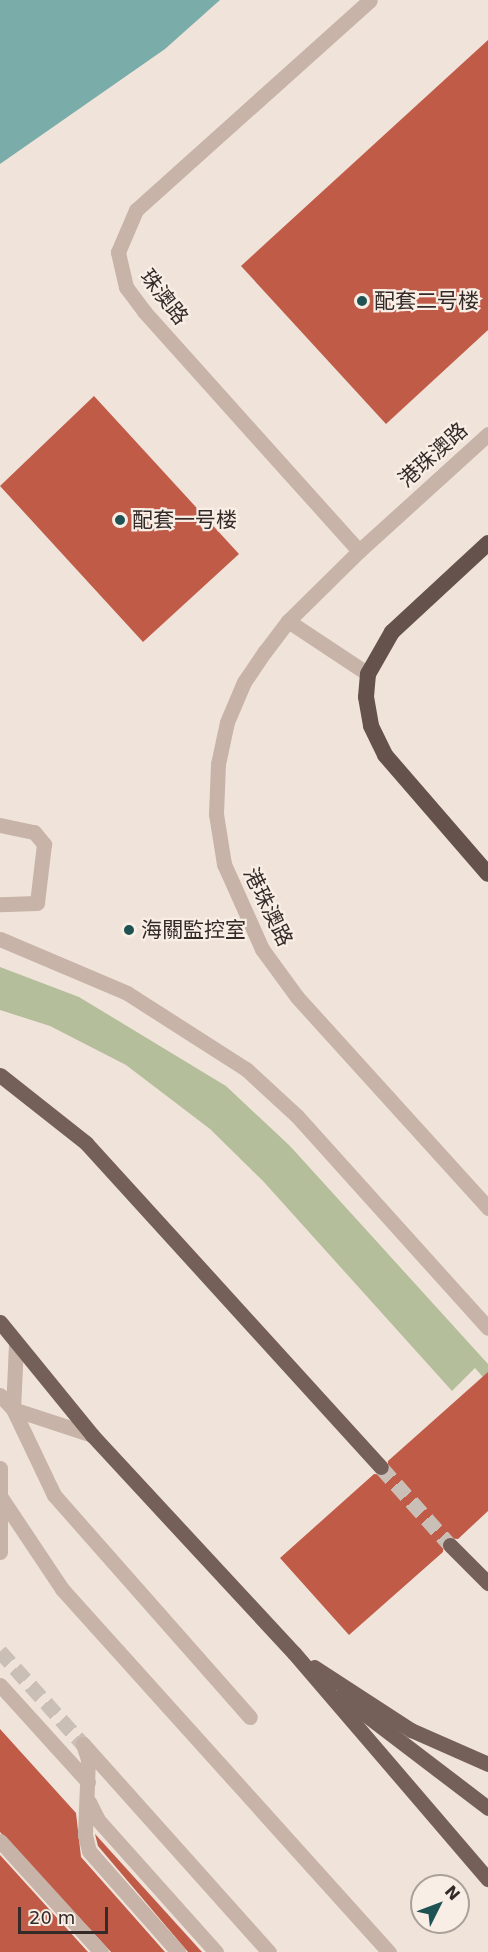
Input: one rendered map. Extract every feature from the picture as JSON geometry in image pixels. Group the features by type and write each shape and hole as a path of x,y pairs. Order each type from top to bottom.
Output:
{"highway":[{"path":"488,543 392,632 368,674 366,697 371,726 385,754 488,874"}],"main road":[{"path":"0,1075 86,1143 381,1467"},
{"path":"0,1323 92,1435 294,1653 488,1879"},
{"path":"450,1545 488,1583"},
{"path":"294,1653 411,1730 488,1764"},
{"path":"294,1653 394,1740 488,1808"}],"street":[{"name":"珠澳路","path":"359,551 144,311 126,287 118,252 136,210 370,0"},
{"name":"港珠澳路","path":"488,434 359,551 288,621 244,682 227,722 218,764 216,814 224,864 262,949 297,997 488,1208"},
{"path":"288,621 368,674"},
{"path":"0,825 34,832 45,844 37,903 31,907 0,903"},
{"path":"0,939 127,993 246,1069 297,1116 488,1328"},
{"path":"12,1409 15,1344"},
{"path":"0,1395 12,1409 54,1494 82,1531 250,1717"},
{"path":"12,1409 92,1435"},
{"path":"0,1468 0,1552"},
{"path":"0,1496 63,1589 389,1952"},
{"path":"0,1684 88,1789 98,1820 216,1952"},
{"path":"178,1952 89,1851 88,1789 83,1744 269,1952"},
{"path":"0,1841 101,1952"}],"green space":[{"path":"0,967 79,997 226,1086 290,1146 488,1364 488,1383 475,1368 452,1391 263,1181 210,1129 126,1065 50,1026 0,1010"}],"water":[{"path":"0,0 220,0 165,49 0,164"}],"building":[{"path":"488,40 488,330 386,424 241,266"},
{"name":"配套一号楼","path":"94,396 239,554 143,642 0,486"},
{"path":"488,1372 488,1511 458,1539 444,1538 443,1552 349,1635 280,1558 374,1474 387,1475 388,1461"},
{"path":"0,1729 76,1813 81,1857 165,1952 111,1952 0,1832"},
{"path":"95,1834 202,1952 188,1952 98,1846"},
{"path":"0,1855 88,1952 0,1952"}],"tunnel":[{"path":"381,1467 450,1545"},
{"path":"0,1651 83,1744"}],"place":[{"name":"配套二号楼","path":"362,301"},
{"name":"配套一号楼","path":"120,520"},
{"name":"海關監控室","path":"129,930"}]}
